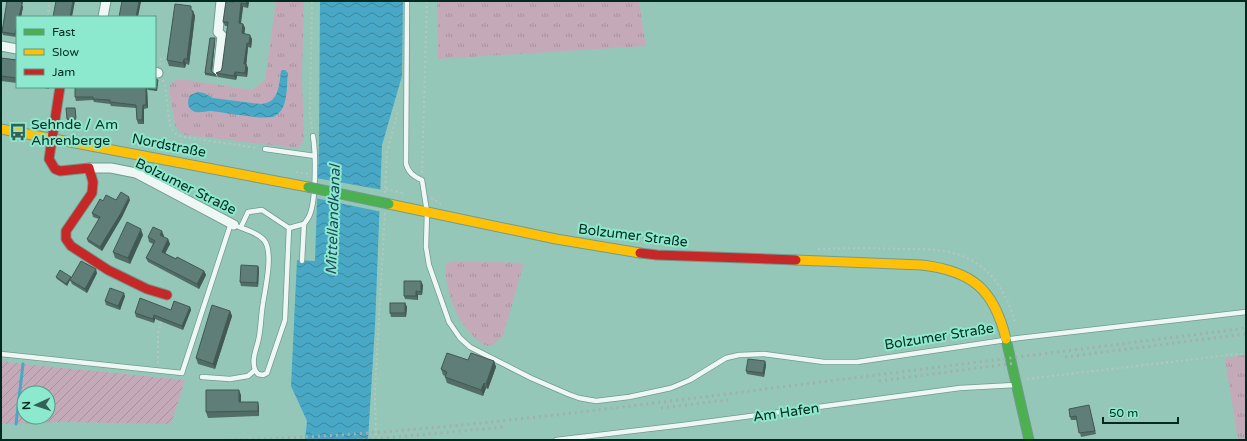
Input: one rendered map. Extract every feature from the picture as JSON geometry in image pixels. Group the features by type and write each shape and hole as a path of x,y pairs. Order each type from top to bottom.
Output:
{"main road":[{"path":"60,88 49,159 55,169 60,171 89,168 93,191 66,231 66,239 76,250 108,270 147,288 167,295"},
{"name":"Nordstraße","path":"1,129 308,187"},
{"name":"Bolzumer Straße","path":"308,187 579,244 657,255 937,266 960,273 983,289 992,301 1006,340"},
{"path":"1006,340 1029,440"}],"street":[{"path":"103,16 106,1"},
{"path":"218,71 222,36 218,32 221,1"},
{"path":"1,46 16,49"},
{"name":"Bolzumer Straße","path":"89,168 111,168 136,173 235,225"}],"lane":[{"path":"407,1 406,164 408,171 422,180 427,212"},
{"path":"302,260 304,224 310,214 313,204 315,156 313,136"},
{"path":"265,149 315,156"},
{"path":"1,354 182,373 235,225 248,212 255,210 262,210 289,228 304,224"},
{"name":"Bolzumer Straße","path":"427,212 426,247 429,265 449,322 460,338 470,347 486,356 531,378 579,398 596,401 609,400 671,388 690,380 726,358 739,355 764,354 824,362 858,362 1006,340"},
{"name":"Bolzumer Straße","path":"235,225 258,235 266,245 268,253 265,293 262,303 259,338 254,351 253,364 255,370"},
{"path":"202,377 230,379 248,376 255,370 258,374 263,375 267,373 285,320 289,228"},
{"path":"1006,340 1246,312"},
{"name":"Am Hafen","path":"556,440 1016,382"}],"path":[{"path":"47,16 50,1"},
{"path":"312,1 310,112 313,136"},
{"path":"422,180 427,1"},
{"path":"160,61 161,58 165,58"},
{"path":"157,72 164,82 170,123 176,134 184,137 265,149"},
{"path":"376,440 375,389 386,204 387,152 399,107"},
{"path":"298,172 314,175"},
{"path":"386,189 404,193"},
{"path":"158,370 158,333 164,314"},
{"path":"1016,382 1246,353"}],"green space":[{"path":"276,1 304,1 302,78 304,137 301,145 296,148 185,135 176,127 169,88 175,81 181,79 252,90 265,80","holes":["281,71 288,73 285,104 273,117 211,111 200,112 209,95 213,98 261,104 267,103 275,97 280,82"]},
{"path":"437,1 639,1 646,46 438,59"},
{"path":"453,261 524,263 503,336 492,346 487,346 480,343 466,329 456,312 449,293 445,264"},
{"path":"1246,355 1246,440 1238,440 1225,358"},
{"path":"1,361 185,380 171,424 56,422 56,385 16,385 16,424 1,424"}],"water":[{"name":"Mittellandkanal","path":"320,1 403,1 402,76 382,145 375,326 368,440 305,440 307,421 291,386 297,260 315,261 319,145"},
{"path":"282,70 285,70 288,73 286,98 282,109 273,117 250,117 211,111 198,112 191,110 189,106 188,100 190,95 198,92 204,93 213,98 261,104 267,103 275,97"}],"pier":[{"path":"316,178 383,190 382,212 315,198"}],"building":[{"path":"7,1 21,1 22,4 19,16 16,16 15,34 2,32"},
{"path":"56,1 73,1 70,16 53,16"},
{"path":"122,1 139,1 136,16 119,16"},
{"path":"226,1 247,1 246,4 241,3 239,23 243,24 242,33 250,35 249,44 247,43 244,64 246,64 245,73 235,72 234,76 216,73 221,71 222,68 228,22 223,22"},
{"path":"175,4 191,6 191,10 193,11 187,59 184,59 183,63 167,60"},
{"path":"210,38 215,38 211,69 216,75 205,73"},
{"path":"1,58 16,60 16,78 1,76"},
{"path":"156,79 158,80 156,90 147,88 156,88"},
{"path":"75,88 146,88 146,105 143,105 142,120 137,120 136,105 110,102 110,100 93,99 93,97 75,97"},
{"path":"66,108 75,108 76,118 67,119"},
{"path":"121,192 129,197 100,247 87,239 100,217 92,213 100,199 103,201 106,195 116,200"},
{"path":"127,222 141,229 128,258 113,252"},
{"path":"153,227 162,231 160,235 168,239 162,252 176,259 177,257 204,271 197,284 146,258 155,241 148,237"},
{"path":"81,261 96,269 85,289 70,280"},
{"path":"241,265 258,266 257,283 240,282"},
{"path":"60,270 71,277 66,284 56,277"},
{"path":"404,281 421,281 421,292 416,291 416,296 404,296"},
{"path":"110,288 124,293 118,306 105,301"},
{"path":"140,298 171,310 174,301 190,307 182,326 154,315 153,319 135,313"},
{"path":"390,303 405,303 405,313 390,313"},
{"path":"212,305 230,311 213,364 196,358"},
{"path":"447,353 468,360 471,353 494,361 486,384 484,383 481,390 445,377 447,372 441,369"},
{"path":"748,359 765,361 763,373 746,371"},
{"path":"206,390 239,390 239,402 258,402 258,411 206,412"},
{"path":"1089,405 1095,431 1079,433 1076,416 1070,417 1069,409"}],"waterway":[{"path":"21,385 23,364"}],"railway":[{"path":"228,440 355,434 482,423 735,393 1246,328"},
{"path":"1065,357 1246,334"},
{"path":"879,381 1016,363"},
{"path":"661,408 728,400"},
{"path":"357,440 504,427"}],"traffic: fast":[{"path":"308,187 389,204"},
{"path":"1006,339 1029,440"}],"traffic: slow":[{"path":"1,129 308,187"},
{"path":"389,204 556,239 640,253"},
{"path":"796,260 922,265 955,272 967,278 987,295 995,307 1006,339"}],"traffic: jam":[{"path":"60,88 49,159 55,169 60,171 89,168 93,182 92,193 66,231 66,239 71,246 108,270 147,289 167,295"},
{"path":"640,253 657,255 796,260"}],"place":[{"name":"Sehnde / Am Ahrenberge","path":"18,132"}]}
